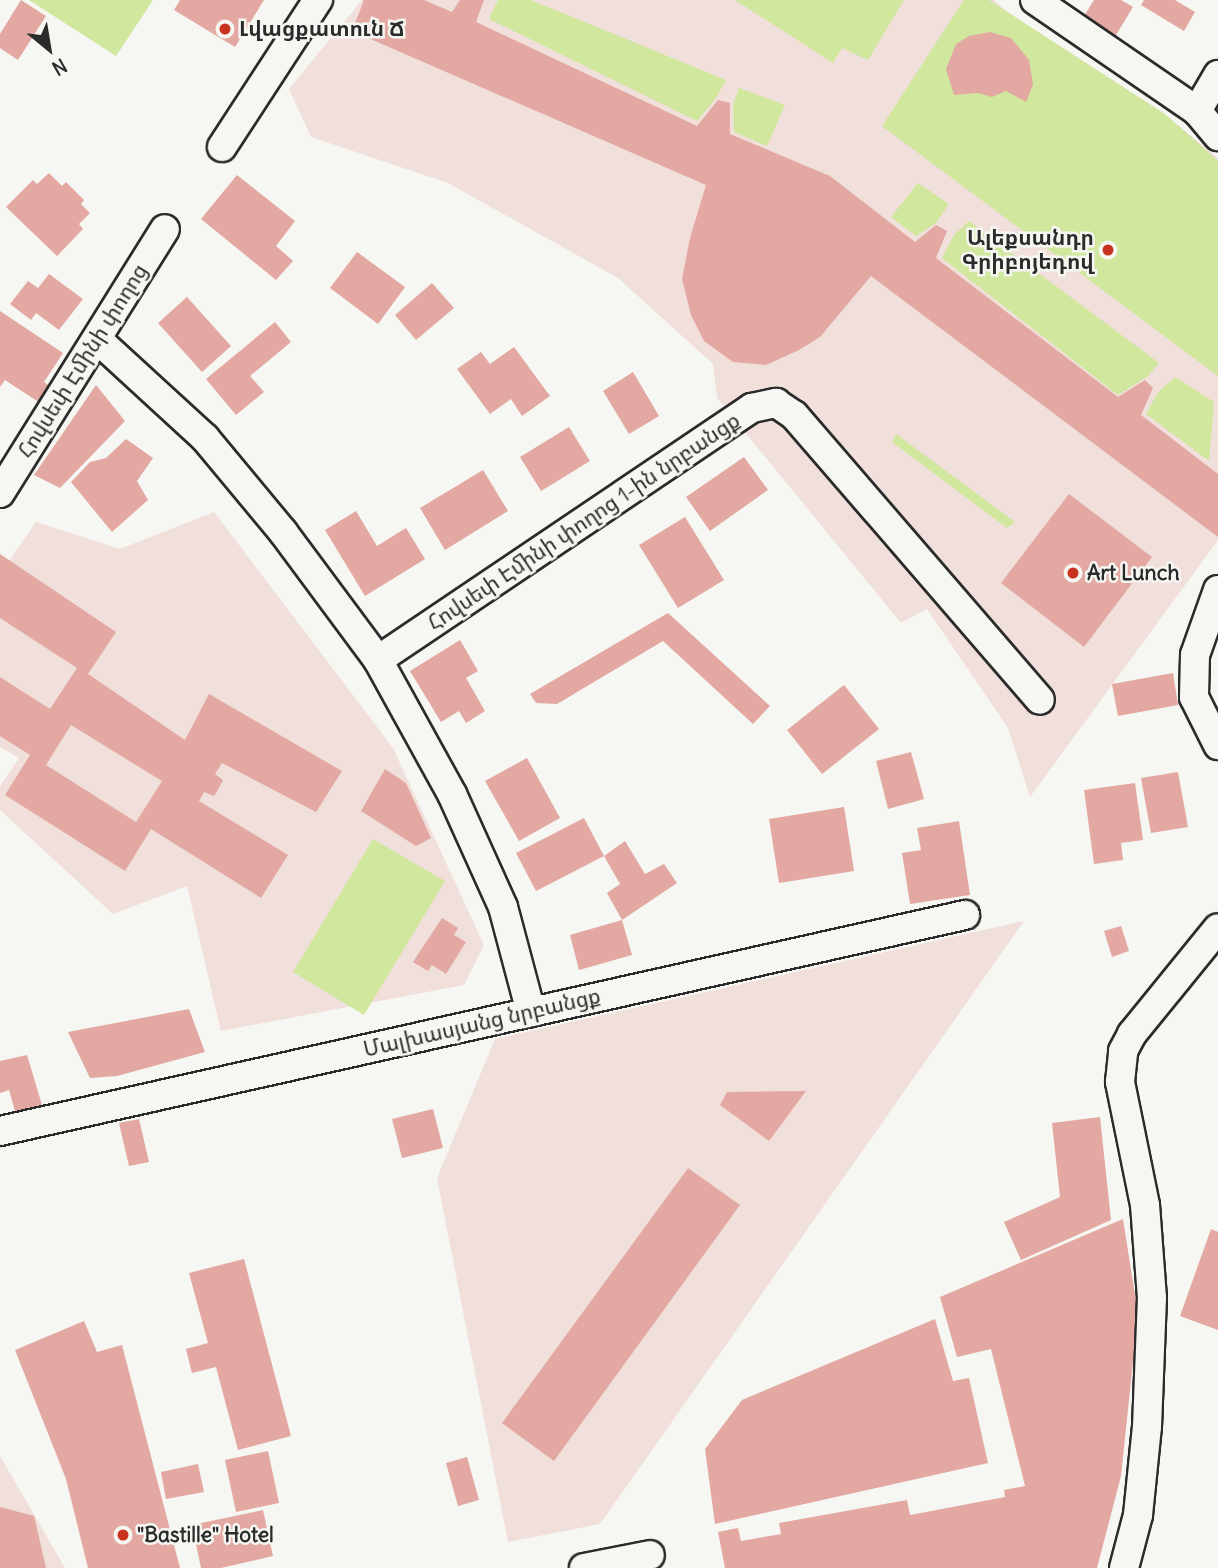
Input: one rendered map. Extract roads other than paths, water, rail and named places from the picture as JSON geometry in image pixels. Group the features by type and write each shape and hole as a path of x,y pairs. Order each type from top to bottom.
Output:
{"street":[{"path":"222,148 318,0"},
{"path":"1035,0 1197,111 1218,136"},
{"path":"1197,111 1218,75"},
{"name":"Հովսեփ Էմինի փողոց","path":"0,493 165,229"},
{"path":"97,338 205,438 283,532 378,660 452,794 503,907 531,1012"},
{"name":"Հովսեփ Էմինի փողոց 1-ին նրբանցք","path":"378,660 752,408 776,402 794,415 1040,700"},
{"path":"1218,590 1195,655 1194,697 1218,745"},
{"name":"Մալխասյանց նրբանցք","path":"0,1131 965,915"},
{"path":"1124,1568 1138,1515 1146,1427 1152,1298 1145,1205 1120,1082 1123,1051 1132,1034 1218,929"},
{"path":"584,1568 650,1555"}],"place":[{"name":"Լվացքատուն Ճ","path":"225,29"},
{"name":"Ալեքսանդր Գրիբոյեդով","path":"1108,250"},
{"name":"Art Lunch","path":"1073,573"},
{"name":"\"Bastille\" Hotel","path":"123,1535"}]}
